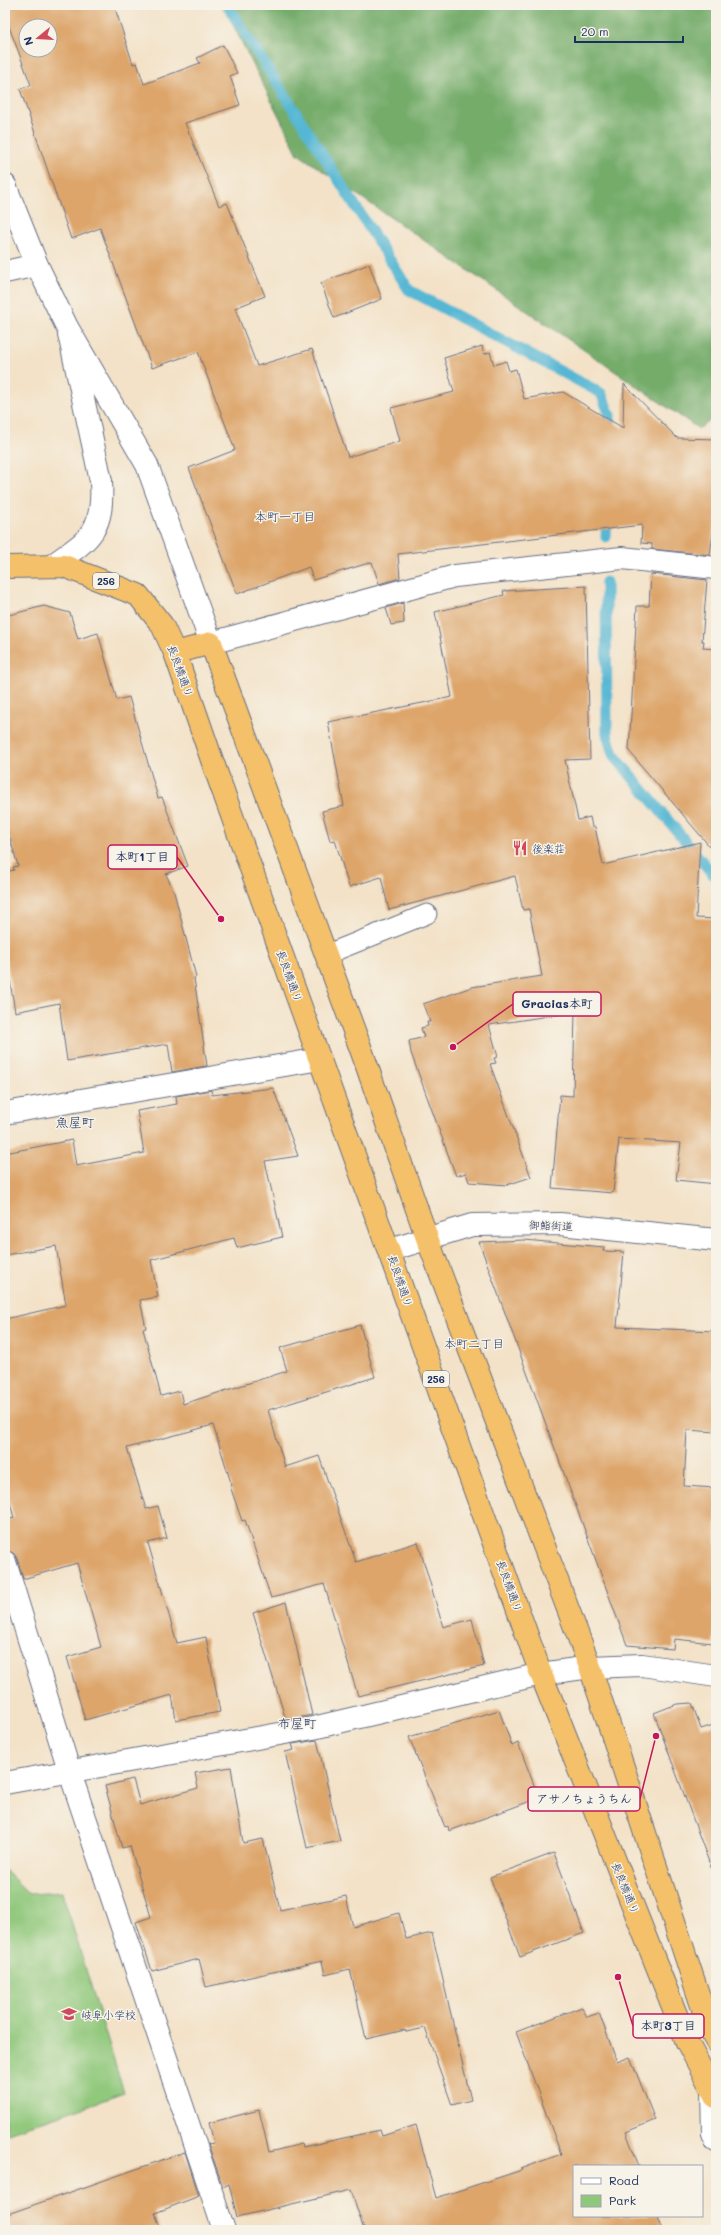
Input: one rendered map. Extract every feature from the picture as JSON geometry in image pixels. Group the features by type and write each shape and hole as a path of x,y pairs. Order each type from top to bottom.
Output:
{"highway":[{"name":"長良橋通り","path":"5,567 51,566 69,568 138,595 162,625 176,653 541,1674 687,2042 714,2094"},
{"path":"176,653 211,643 363,1055 427,1238 590,1667 708,2024 716,2041"}],"street":[{"path":"5,185 37,265 67,327 147,465 211,643 454,576 622,558 716,568"},
{"path":"5,272 37,265"},
{"path":"51,566 85,542 94,528 103,505 101,481 67,327"},
{"path":"5,1113 320,1059"},
{"name":"御鮨街道","path":"390,1250 472,1225 560,1224 716,1240"},
{"path":"5,1562 70,1773 224,2230"},
{"path":"5,1783 70,1773 313,1728 541,1674 590,1667 642,1665 716,1676"},
{"path":"714,2094 713,2134 716,2141"}],"lane":[{"path":"325,955 427,914"}],"green space":[{"path":"223,5 716,5 716,415 699,429 298,154"},
{"path":"5,1870 29,1894 62,1892 124,2093 5,2134"}],"building":[{"path":"5,5 114,5 133,64 137,63 144,84 200,63 197,58 223,45 237,73 230,76 240,105 185,123 219,206 227,203 265,296 235,308 257,366 312,349 348,457 400,441 391,408 454,392 444,358 482,346 484,354 490,352 494,365 506,361 509,371 516,369 524,399 563,392 623,428 624,384 677,438 716,439 716,526 714,525 710,555 652,549 652,544 641,543 642,525 398,554 400,578 379,584 372,562 313,580 309,567 237,594 189,468 235,450 198,352 152,368 100,228 71,239 20,89 31,85 21,58 58,58 58,18 18,18 18,50 5,16"},
{"path":"369,264 382,299 334,318 321,283"},
{"path":"651,574 707,580 702,641 704,641 703,648 716,649 716,854 629,751 637,606 649,606"},
{"path":"586,586 590,759 565,760 578,820 590,817 592,827 595,827 603,865 700,842 696,918 716,919 716,1184 676,1180 681,1143 619,1139 613,1193 552,1188 560,1095 573,1096 575,1012 489,1025 498,1057 494,1058 496,1063 490,1064 531,1177 507,1185 469,1182 466,1173 456,1176 411,1053 409,1041 424,1037 421,1028 428,1026 427,1022 430,1022 423,1004 472,987 542,976 529,909 523,910 515,876 389,910 381,877 349,887 335,840 330,841 322,811 344,806 328,722 452,697 435,612 504,595 503,591"},
{"path":"403,603 404,623 391,625 386,608"},
{"path":"44,606 70,613 78,639 98,633 117,700 129,697 158,798 162,797 188,866 166,874 174,892 196,977 194,978 207,1066 172,1072 168,1044 67,1061 59,1003 15,1012 5,950 5,872 14,870 13,867 18,866 5,821 5,616"},
{"path":"273,1088 298,1156 265,1161 282,1237 237,1248 234,1238 151,1260 158,1297 140,1300 146,1328 143,1329 161,1396 180,1391 183,1404 287,1371 280,1348 360,1325 375,1377 268,1410 285,1467 319,1456 356,1562 418,1542 443,1627 472,1619 484,1666 358,1696 324,1584 271,1598 245,1520 242,1521 230,1486 232,1486 213,1425 127,1448 146,1509 158,1506 167,1538 148,1543 177,1643 206,1637 220,1712 176,1720 172,1695 85,1720 67,1657 101,1647 77,1563 23,1579 17,1558 13,1553 5,1550 5,1520 14,1518 5,1483 5,1319 66,1305 56,1246 5,1255 5,1153 72,1140 76,1166 144,1153 137,1111 177,1104 176,1096 211,1090 212,1095"},
{"path":"524,1240 604,1247 603,1251 624,1252 617,1327 716,1331 716,1432 687,1430 684,1486 716,1488 716,1613 713,1643 674,1639 673,1649 627,1645 479,1242"},
{"path":"286,1602 312,1715 286,1720 253,1613"},
{"path":"692,1703 701,1729 716,1724 716,1873 713,1873 654,1713 677,1704"},
{"path":"499,1710 512,1746 518,1743 539,1798 449,1831 448,1826 445,1827 409,1737"},
{"path":"317,1740 340,1841 307,1848 285,1752 294,1750 292,1744"},
{"path":"231,1767 243,1843 263,1839 280,1910 346,1896 353,1927 399,1913 406,1939 432,1933 471,2100 452,2105 425,2028 406,2032 405,2030 366,2039 350,1969 325,1975 322,1961 206,1987 199,1959 152,1971 136,1922 151,1917 130,1846 122,1848 105,1786 133,1779 140,1805 198,1788 195,1773"},
{"path":"554,1853 584,1933 520,1957 490,1877"},
{"path":"582,2007 587,2017 599,2013 617,2062 630,2057 655,2120 626,2132 639,2165 573,2165 573,2217 658,2217 663,2230 364,2230 351,2190 237,2217 229,2184 223,2187 208,2144 214,2143 209,2123 259,2110 269,2152 302,2144 303,2147 380,2130 382,2136 416,2125 436,2198 522,2170 521,2169 561,2154 516,2032"},
{"path":"185,2152 199,2196 155,2213 161,2230 5,2230 5,2215"}],"waterway":[{"path":"227,5 409,290 601,393 610,415 610,435"},
{"path":"606,537 607,514"},
{"path":"606,582 607,734 613,754 716,878"}],"place":[{"name":"後楽荘","path":"520,848"},
{"name":"本町1丁目","path":"221,919"},
{"name":"Gracias本町","path":"453,1047"},
{"name":"アサノちょうちん","path":"656,1736"},
{"name":"本町3丁目","path":"618,1977"},
{"name":"岐阜小学校","path":"69,2014"}],"district":[{"name":"本町一丁目","path":"285,516"},
{"name":"魚屋町","path":"75,1121"},
{"name":"本町二丁目","path":"474,1343"},
{"name":"布屋町","path":"297,1722"}]}
